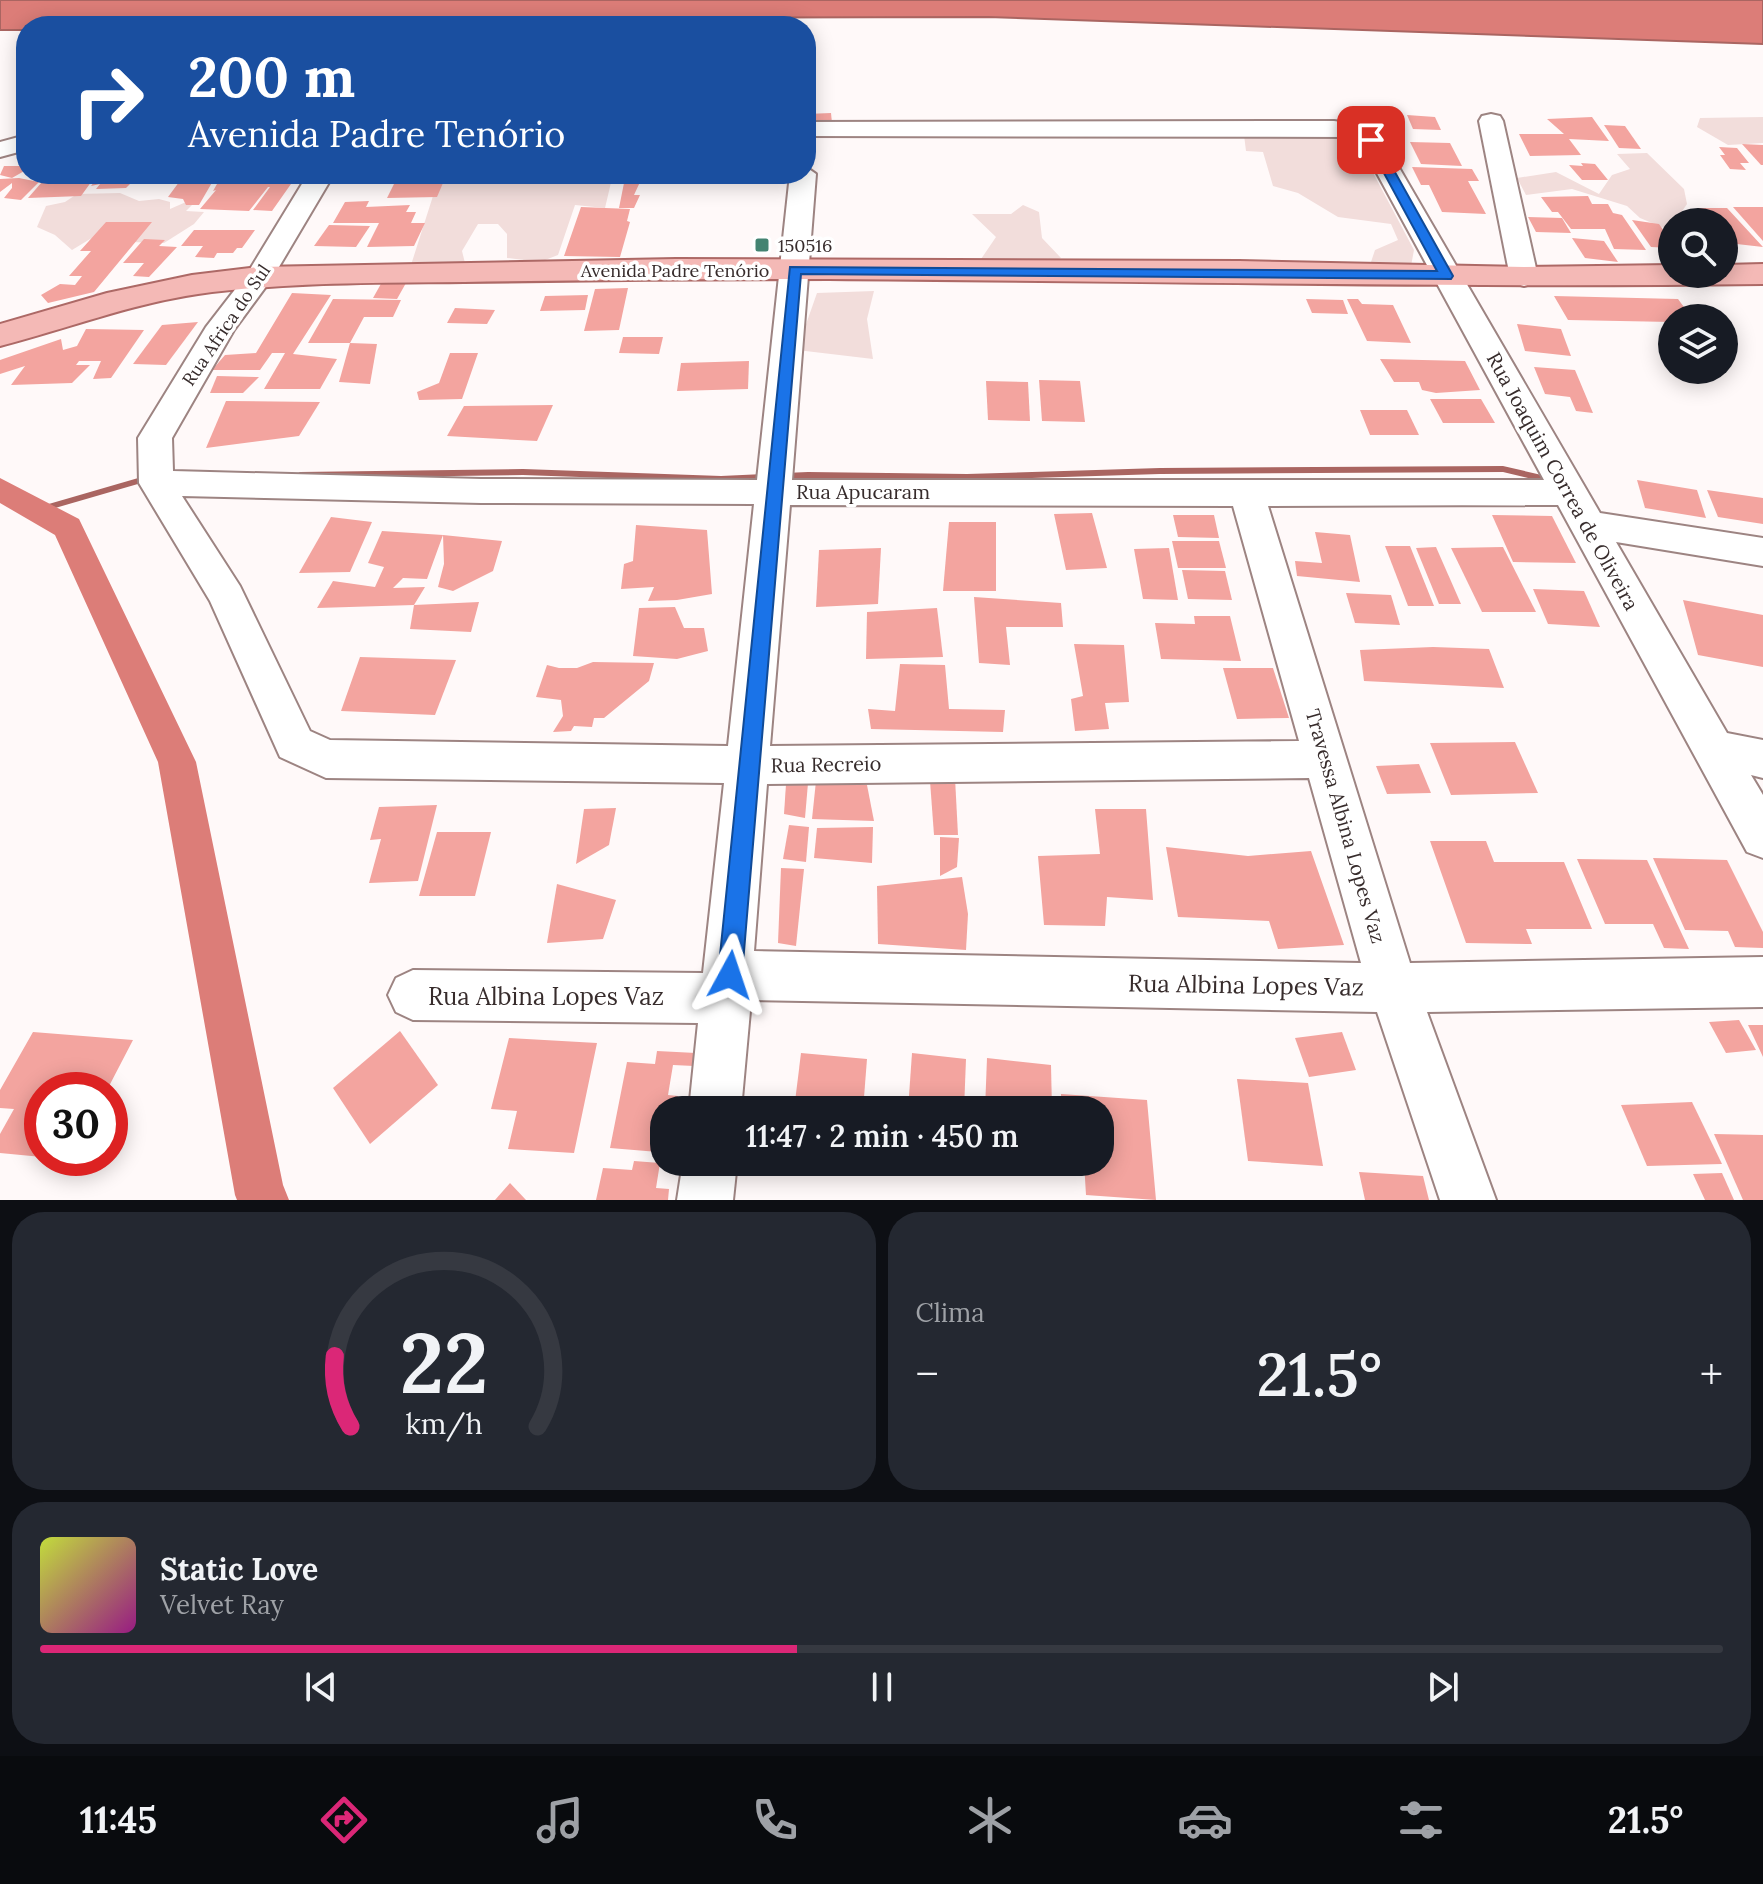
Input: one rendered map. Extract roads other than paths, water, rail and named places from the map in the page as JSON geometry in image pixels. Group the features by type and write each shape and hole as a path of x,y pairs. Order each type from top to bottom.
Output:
{"main road":[{"name":"Avenida Padre Tenório","path":"0,335 151,293 259,277 676,269 1224,271 1524,277 1763,274"}],"street":[{"path":"1491,121 1524,277"},
{"name":"Rua Joaquim Correa de Oliveira","path":"816,134 1356,130 1371,140 1763,837"},
{"name":"Rua Africa do Sul","path":"156,483 155,438 221,327 259,277 315,184"},
{"path":"716,1096 802,184"},
{"name":"Rua Apucaram","path":"156,483 481,491 1570,492"},
{"name":"Rua Recreio","path":"156,483 227,596 295,744 326,759 747,765 1327,759"},
{"name":"Travessa Albina Lopes Vaz","path":"1247,494 1393,988 1468,1200"},
{"path":"1585,524 1763,552"},
{"path":"1714,749 1763,759"},
{"name":"Rua Albina Lopes Vaz","path":"413,995 728,986 1393,988 1763,982"},
{"path":"705,1200 708,1176"}],"waterway":[{"path":"300,475 523,472 721,479 808,475 967,477 1160,471 1503,469 1543,478 1553,484"},
{"path":"38,510 152,477"},
{"path":"0,489 68,527 177,762 260,1195 264,1200"}],"place":[{"name":"150516","path":"762,245"}]}
